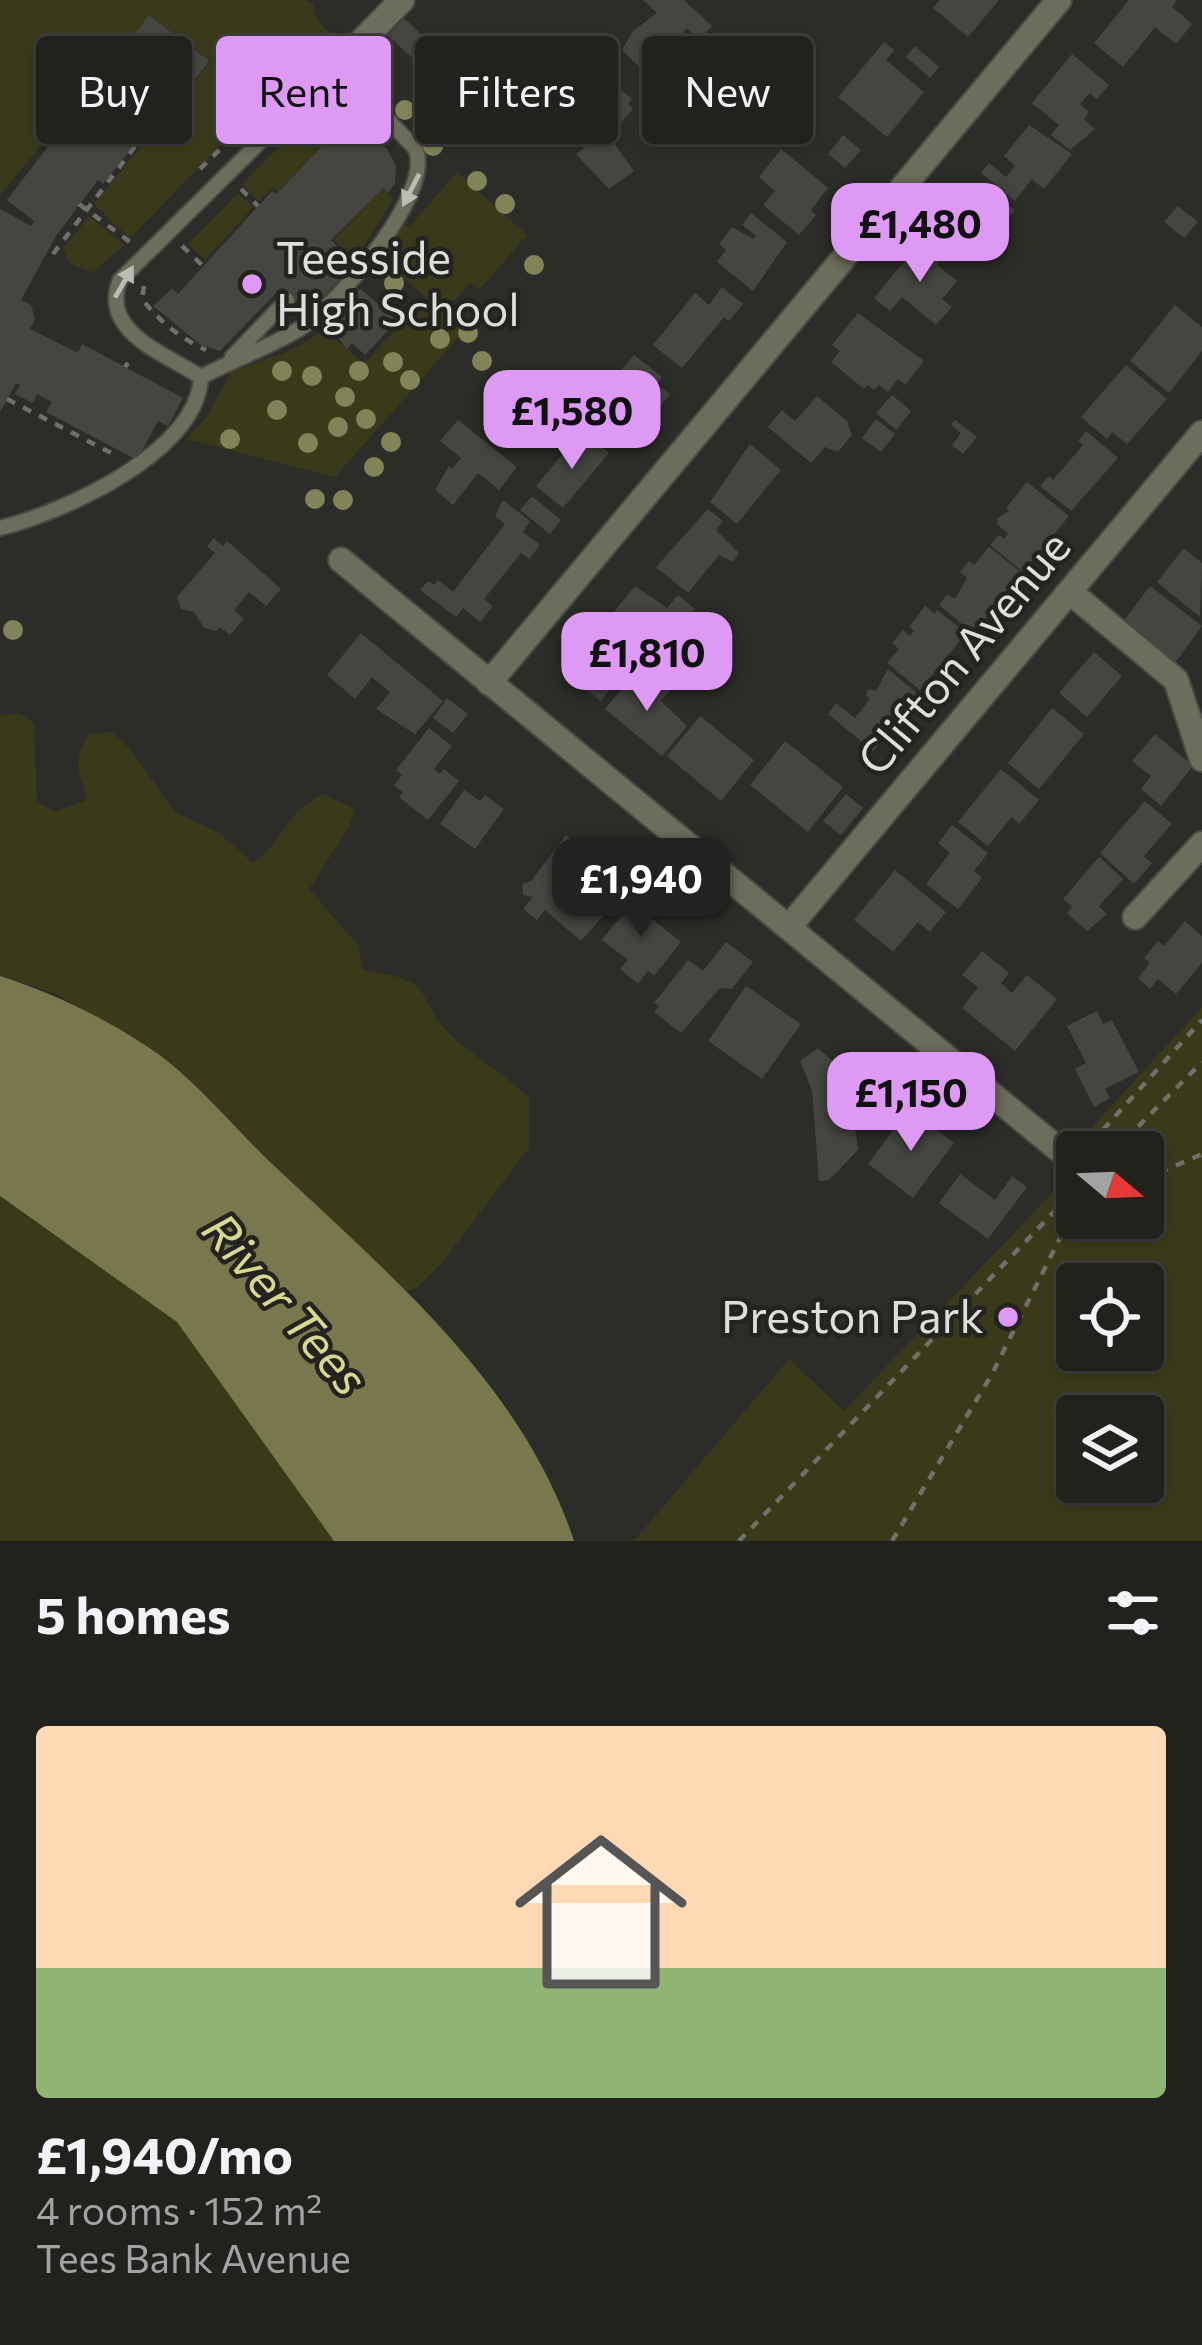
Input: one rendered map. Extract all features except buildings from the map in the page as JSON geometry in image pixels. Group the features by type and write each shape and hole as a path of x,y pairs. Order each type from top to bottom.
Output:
{"street":[{"path":"367,36 402,0"},
{"path":"489,683 1059,0"},
{"name":"Clifton Avenue","path":"789,927 1202,433"},
{"path":"341,560 1056,1139"},
{"path":"1070,592 1176,680 1202,759"},
{"path":"1176,680 1202,673"},
{"path":"1135,917 1202,844"}],"lane":[{"path":"223,358 298,330 361,271 418,181 421,162 415,148 391,123"},
{"path":"201,376 154,350 120,320 113,302 119,280 258,144"},
{"path":"0,528 86,496 141,464 184,418 200,391 201,376 287,300"}],"path":[{"path":"53,254 82,206 136,144"},
{"path":"238,186 258,206"},
{"path":"82,206 130,242"},
{"path":"195,230 181,245 204,267"},
{"path":"146,282 142,298 169,328 223,358"},
{"path":"7,399 117,456"},
{"path":"1102,1131 1202,1020"},
{"path":"1134,1131 1202,1062"},
{"path":"1164,1171 1202,1154"},
{"path":"739,1541 1056,1210"},
{"path":"892,1541 992,1374 1060,1239"}],"shaded area":[{"path":"0,0 306,0 333,36 216,36 216,144 222,144 127,236 94,204 143,144 192,144 192,84 210,62 192,48 192,36 177,36 150,15 132,36 36,36 36,144 42,144 0,195"},
{"path":"281,144 323,144 278,191 273,187 259,201 242,185"},
{"path":"457,172 527,235 479,290 470,283 443,313 463,332 335,477 186,439 208,415 231,372 290,350 324,329 364,364 424,298 436,307 383,259 403,223 409,227"},
{"path":"382,189 393,199 355,260 333,240"},
{"path":"238,193 253,207 205,260 188,244"},
{"path":"89,216 124,245 92,273 69,263 63,249"},
{"path":"18,713 34,723 37,802 55,812 87,800 78,766 80,752 90,734 112,732 130,749 175,812 219,833 253,863 299,810 323,794 355,809 349,827 309,889 358,945 363,970 416,986 454,1038 529,1097 529,1148 440,1265 416,1289 406,1291 152,1049 57,994 0,976 0,716"},
{"name":"Preston Park","path":"1202,1007 1202,1541 634,1541 789,1359 844,1411 1056,1189 1056,1239 1164,1239 1164,1131 1089,1131"},
{"path":"0,1197 177,1321 334,1541 0,1541"}],"water":[{"name":"River Tees","path":"0,976 94,1015 164,1059 403,1287 485,1380 521,1430 551,1484 574,1541 334,1541 177,1322 0,1196"}],"place":[{"name":"Teesside High School","path":"252,284"},
{"name":"Preston Park","path":"1008,1317"}]}
